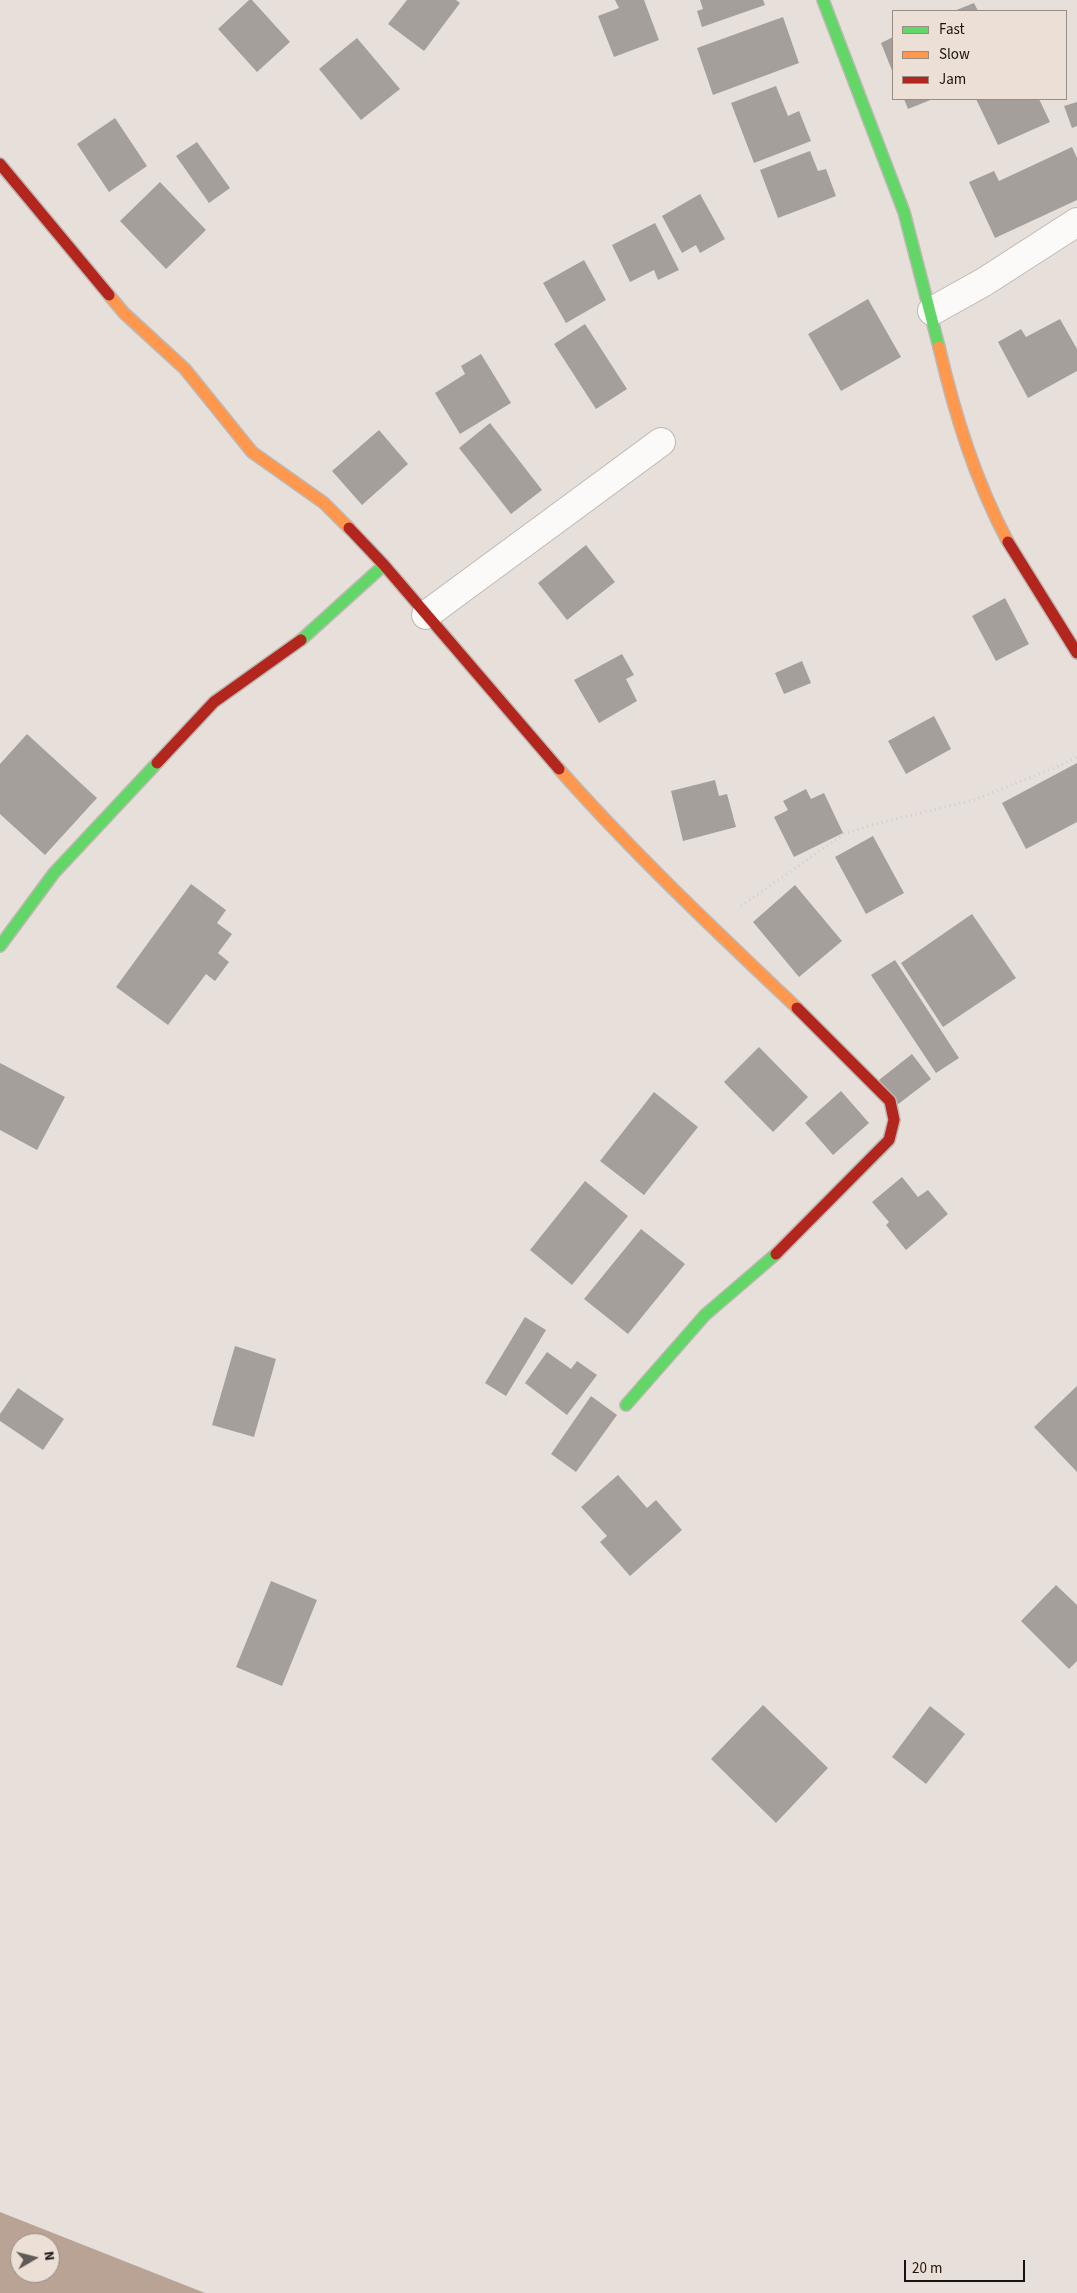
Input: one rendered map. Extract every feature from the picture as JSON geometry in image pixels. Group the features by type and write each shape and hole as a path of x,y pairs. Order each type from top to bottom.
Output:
{"street":[{"path":"823,0 831,26 886,159 919,260 953,403 975,472 998,521 1077,653"},
{"path":"2,173 124,313 185,369 252,452 324,504 384,566 583,796 712,927 831,1040 890,1101 895,1113 895,1127 889,1140 781,1250 705,1315 626,1405"},
{"path":"932,311 984,282 1077,222"},
{"path":"426,615 661,442"},
{"path":"0,946 54,873 214,702 294,646 384,566"}],"path":[{"path":"712,927 844,834 871,825 974,800 1077,757"}],"shaded area":[{"path":"0,2212 53,2233 10,2233 10,2283 60,2283 60,2236 205,2293 0,2293"}],"building":[{"path":"249,0 252,0 290,42 257,72 218,29"},
{"path":"407,0 456,0 460,3 424,51 388,24"},
{"path":"615,0 644,0 659,40 614,57 598,16 619,8"},
{"path":"700,0 763,0 765,5 702,27 697,11 703,9"},
{"path":"974,3 978,10 956,10"},
{"path":"783,17 799,63 713,95 697,48"},
{"path":"357,38 400,89 361,120 319,69"},
{"path":"892,38 892,70 881,43"},
{"path":"776,86 788,116 799,111 811,141 754,163 731,103"},
{"path":"904,100 930,100 908,109"},
{"path":"976,100 1039,100 1050,122 998,145"},
{"path":"1077,102 1077,126 1072,128 1064,106"},
{"path":"115,118 147,166 109,192 77,144"},
{"path":"197,142 230,188 209,203 176,156"},
{"path":"1072,147 1077,158 1077,200 995,238 969,182 994,171 999,181"},
{"path":"810,151 818,171 826,169 836,196 778,218 760,170"},
{"path":"160,182 206,230 166,269 120,221"},
{"path":"700,194 725,239 700,253 696,245 682,253 662,216"},
{"path":"655,223 679,270 658,280 654,270 630,282 612,245"},
{"path":"584,260 606,300 566,323 543,283"},
{"path":"868,299 901,357 841,391 808,334"},
{"path":"1060,319 1077,349 1077,371 1028,398 998,342 1021,329 1026,337"},
{"path":"585,324 627,389 596,409 554,344"},
{"path":"481,354 511,403 460,434 435,393 465,374 461,366"},
{"path":"490,423 542,490 511,514 459,448"},
{"path":"379,430 408,464 362,505 332,471"},
{"path":"586,545 615,582 567,620 538,583"},
{"path":"1005,598 1029,644 996,661 972,616"},
{"path":"622,654 634,675 626,679 637,701 599,723 574,680"},
{"path":"802,661 811,683 784,694 775,673"},
{"path":"934,716 951,749 906,774 888,741"},
{"path":"27,734 97,798 45,855 0,814 0,764"},
{"path":"1077,763 1077,822 1026,849 1002,803"},
{"path":"715,780 719,796 727,794 736,827 683,841 671,791"},
{"path":"806,789 811,799 824,793 843,833 794,857 774,817 788,810 783,801"},
{"path":"873,836 904,893 866,914 835,857"},
{"path":"191,884 226,910 217,923 232,934 218,953 229,962 215,981 206,974 168,1025 116,987"},
{"path":"795,885 842,941 799,977 753,922"},
{"path":"972,914 1016,978 943,1027 901,963"},
{"path":"895,960 959,1058 936,1073 871,975"},
{"path":"759,1047 808,1097 773,1132 724,1082"},
{"path":"912,1054 931,1079 897,1105 879,1080"},
{"path":"0,1063 65,1097 37,1150 0,1130"},
{"path":"841,1091 869,1123 833,1155 805,1123"},
{"path":"654,1092 698,1127 644,1195 600,1161"},
{"path":"902,1177 918,1197 928,1190 948,1214 906,1250 886,1225 889,1222 872,1202"},
{"path":"585,1181 628,1216 572,1285 530,1250"},
{"path":"641,1229 685,1264 628,1334 584,1299"},
{"path":"525,1317 546,1330 506,1396 485,1383"},
{"path":"235,1346 276,1359 254,1437 212,1425"},
{"path":"547,1352 571,1369 577,1361 597,1375 567,1415 525,1383"},
{"path":"1077,1386 1077,1472 1034,1427"},
{"path":"18,1388 64,1419 43,1450 0,1421 0,1414"},
{"path":"591,1396 617,1415 576,1472 551,1454"},
{"path":"618,1475 647,1508 656,1500 682,1530 630,1576 600,1542 607,1536 581,1507"},
{"path":"271,1581 317,1600 282,1686 236,1667"},
{"path":"1056,1585 1077,1605 1077,1661 1069,1669 1021,1621"},
{"path":"763,1705 828,1768 776,1823 711,1759"},
{"path":"930,1706 965,1734 926,1784 892,1757"}],"traffic: fast":[{"path":"823,0 904,212 939,347"},
{"path":"301,640 384,565"},
{"path":"0,946 54,873 157,763"},
{"path":"626,1405 705,1315 776,1254"}],"traffic: slow":[{"path":"109,295 124,313 185,369 252,452 324,503 349,528"},
{"path":"939,347 967,447 996,519 1008,542"},
{"path":"559,769 645,861 797,1008"}],"traffic: jam":[{"path":"0,164 109,295"},
{"path":"349,528 384,565 559,769"},
{"path":"1008,542 1077,653"},
{"path":"157,763 214,702 301,640"},
{"path":"776,1254 889,1140 894,1120 890,1101 797,1008"}]}
